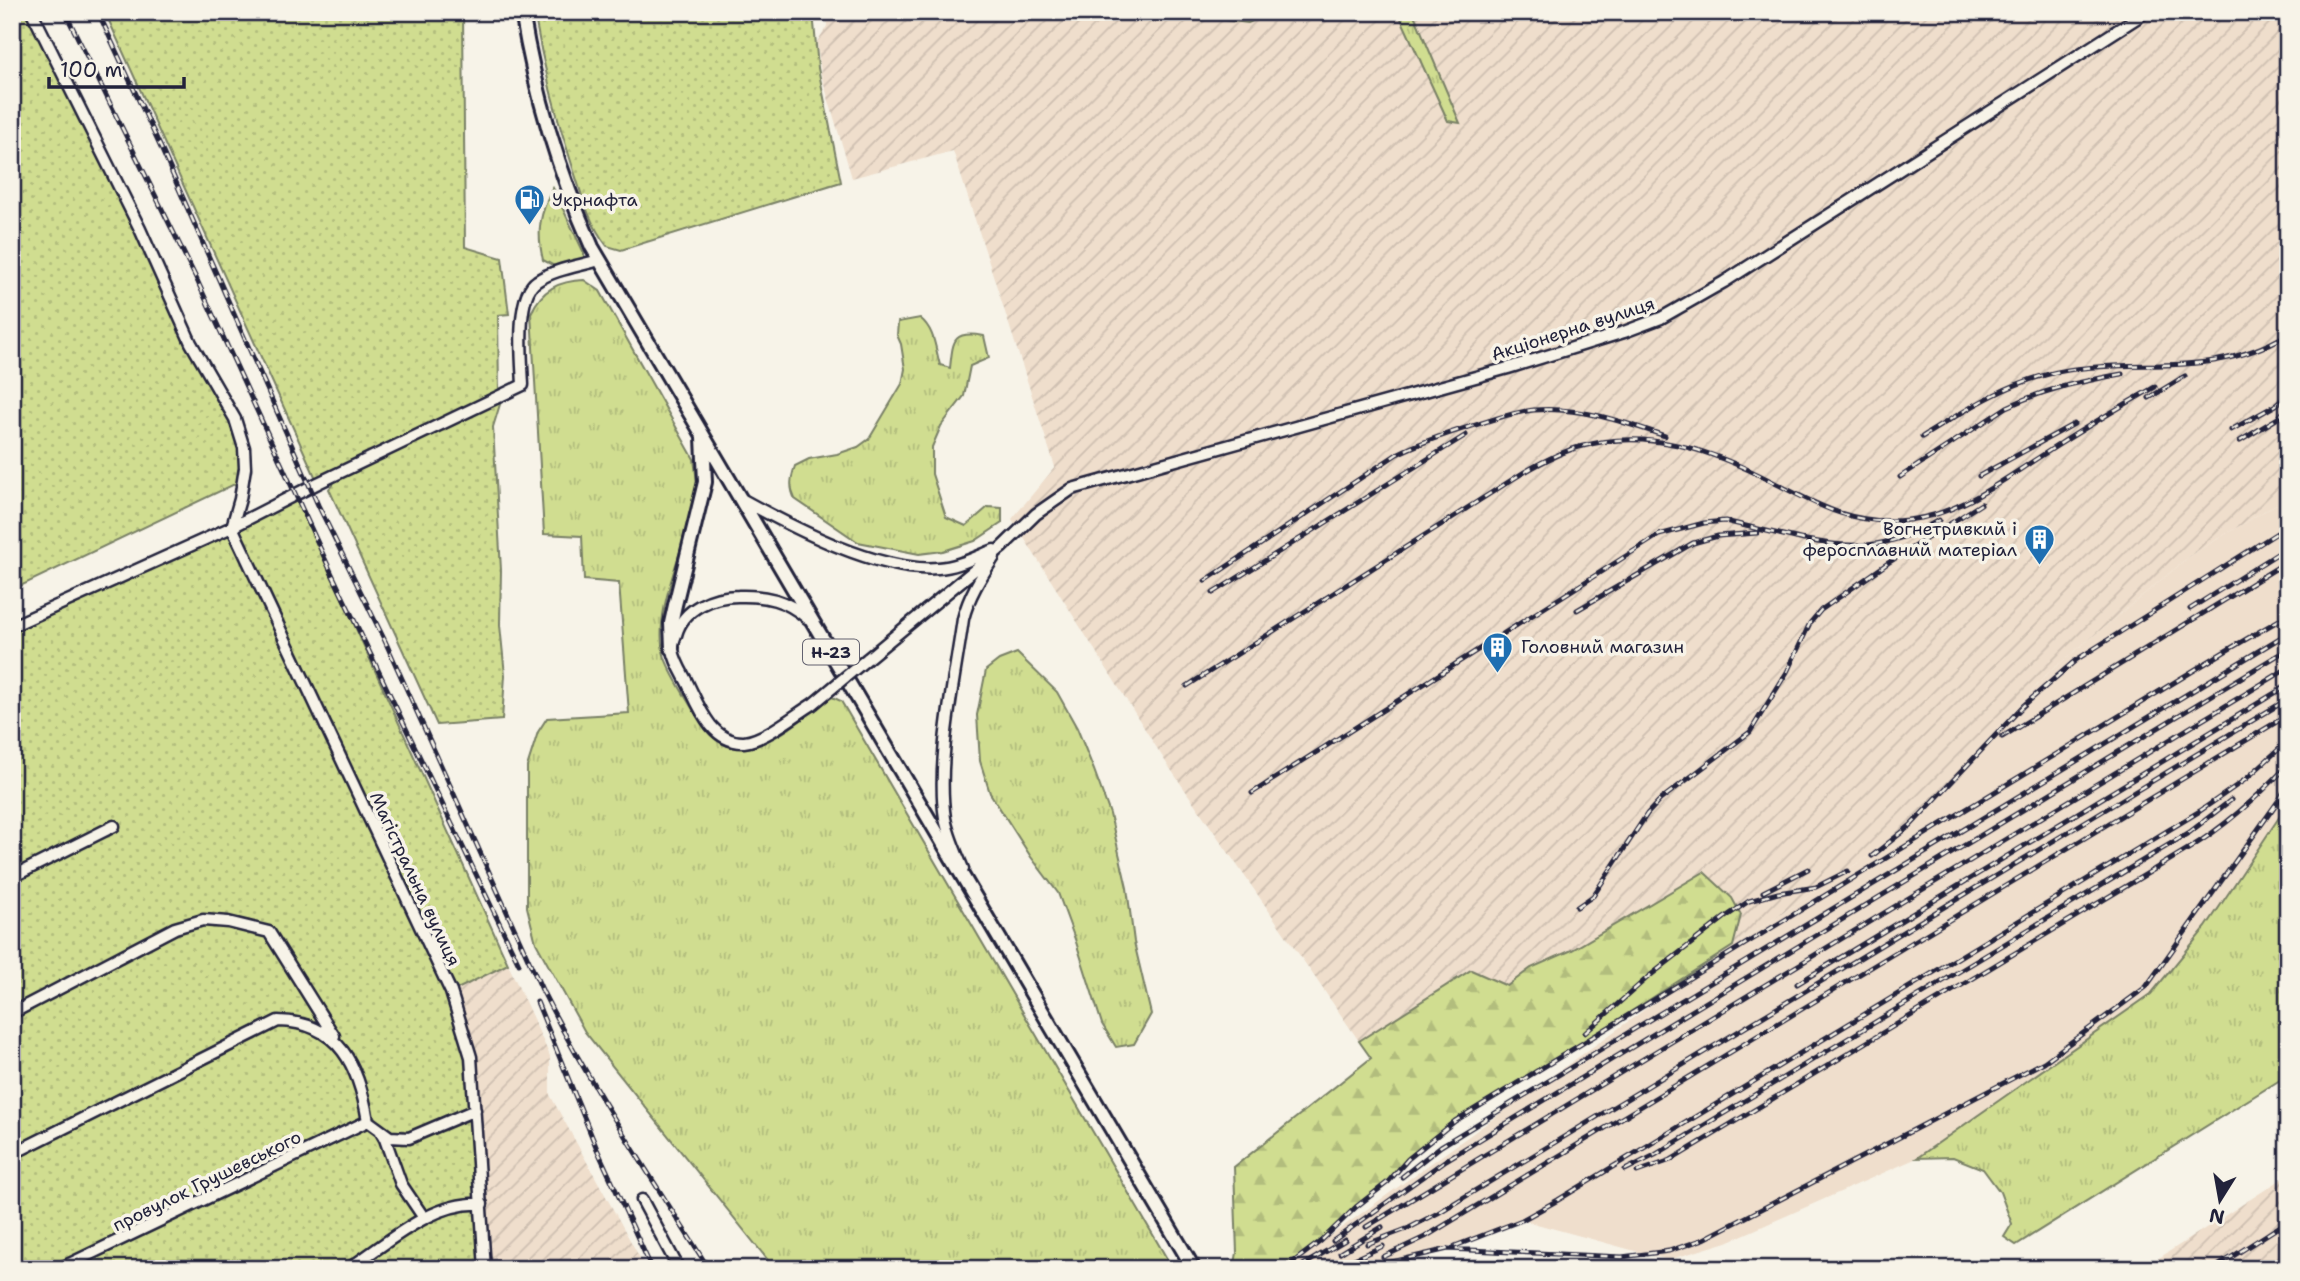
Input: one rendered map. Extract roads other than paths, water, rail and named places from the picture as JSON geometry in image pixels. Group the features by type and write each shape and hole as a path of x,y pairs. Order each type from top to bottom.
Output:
{"main road":[{"name":"Н-23","path":"522,12 537,84 561,166 579,219 599,260 743,500 1194,1269"},
{"path":"673,648 671,623 674,605 705,482 702,433"}],"street":[{"path":"32,12 140,229 191,343 235,419 244,448 245,468 232,527"},
{"name":"Акціонерна вулиця","path":"1001,548 1036,514 1072,489 1508,368 1661,318 1724,282 2146,12"},
{"path":"12,625 232,527 523,385 523,307 530,287 537,280 599,260"},
{"path":"743,500 799,531 897,565 919,569 940,568 1001,548"},
{"name":"Магістральна вулиця","path":"232,527 451,992 471,1057 485,1269"},
{"path":"815,625 798,610 762,596 730,596 697,606 686,615 676,631 673,648 704,717 712,728 730,739 742,742 760,737 813,704 1001,548"},
{"path":"970,888 945,815 944,756 965,610 977,583 1001,548"},
{"path":"12,877 114,826"},
{"path":"12,1013 176,928 203,920 228,922 269,932 340,1045 363,1091 368,1121 379,1130 390,1137 409,1138 475,1110"},
{"path":"12,1154 278,1020 313,1026 328,1033 340,1045"},
{"name":"провулок Грушевського","path":"59,1269 368,1121"},
{"path":"379,1130 385,1139 401,1184 424,1218"},
{"path":"642,1200 679,1269"},
{"path":"348,1269 424,1218 464,1203 482,1204"}],"railway":[{"path":"65,12 196,278 332,574 519,964"},
{"path":"98,12 161,148 318,505 385,641 543,992 602,1098 709,1269"},
{"path":"1922,437 1992,396 2048,374 2097,367 2206,362 2260,348 2288,334"},
{"path":"1900,477 2022,400 2050,390 2122,374"},
{"path":"2149,398 2185,376"},
{"path":"1187,686 1521,474 1579,447 1604,441 1630,440 1679,445 1751,471 1837,512 1871,520 1908,520 1944,512 1978,496 2155,387"},
{"path":"2231,430 2276,405 2288,395"},
{"path":"2240,441 2278,418 2288,407"},
{"path":"1205,581 1397,454 1424,442 1503,416 1534,410 1567,410 1601,416 1665,436"},
{"path":"1979,476 2074,424"},
{"path":"1213,593 1466,435"},
{"path":"1577,907 1593,896 1647,814 1660,800 1750,732 1787,672 1810,623 1821,610 1888,563 1981,504"},
{"path":"1795,538 1835,544 1869,545 1902,537 1939,520"},
{"path":"1252,793 1659,535 1704,523 1725,521 1804,540"},
{"path":"1872,856 1911,825 2023,706 2076,660 2288,526"},
{"path":"1577,610 1693,543 1718,536 1757,533"},
{"path":"2190,609 2288,547"},
{"path":"2002,737 2288,561"},
{"path":"1284,1269 1321,1241 1356,1207 1388,1182 1408,1159 1455,1121 2288,615"},
{"path":"1402,1177 1441,1146 2288,633"},
{"path":"1333,1241 1446,1160 2288,649"},
{"path":"1366,1227 2288,668"},
{"path":"1797,984 2288,685"},
{"path":"1367,1244 1409,1228 1438,1213 2288,699"},
{"path":"1383,1257 1425,1237 2288,715"},
{"path":"1455,1246 1522,1220 1558,1200 2200,811 2246,779 2288,741"},
{"path":"1637,1172 1671,1160 2188,849 2241,811 2288,765"},
{"path":"1362,1269 1448,1249 1622,1257 1669,1251 1704,1239 2044,1062 2146,987 2288,784"},
{"path":"1625,1170 1655,1155 2190,832 2231,800"},
{"path":"1763,892 1808,869"},
{"path":"1585,1033 1647,978 1749,901 1816,887 1848,871"},
{"path":"537,1002 597,1149 652,1269"},
{"path":"2213,1269 2288,1221"},
{"path":"1340,1253 1382,1227"},
{"path":"1300,1267 1345,1240"},
{"path":"1332,1269 1383,1246"}],"place":[{"name":"Укрнафта","path":"529,227"},
{"name":"Вогнетривкий і феросплавний матеріал","path":"2040,566"},
{"name":"Головний магазин","path":"1498,674"}]}
